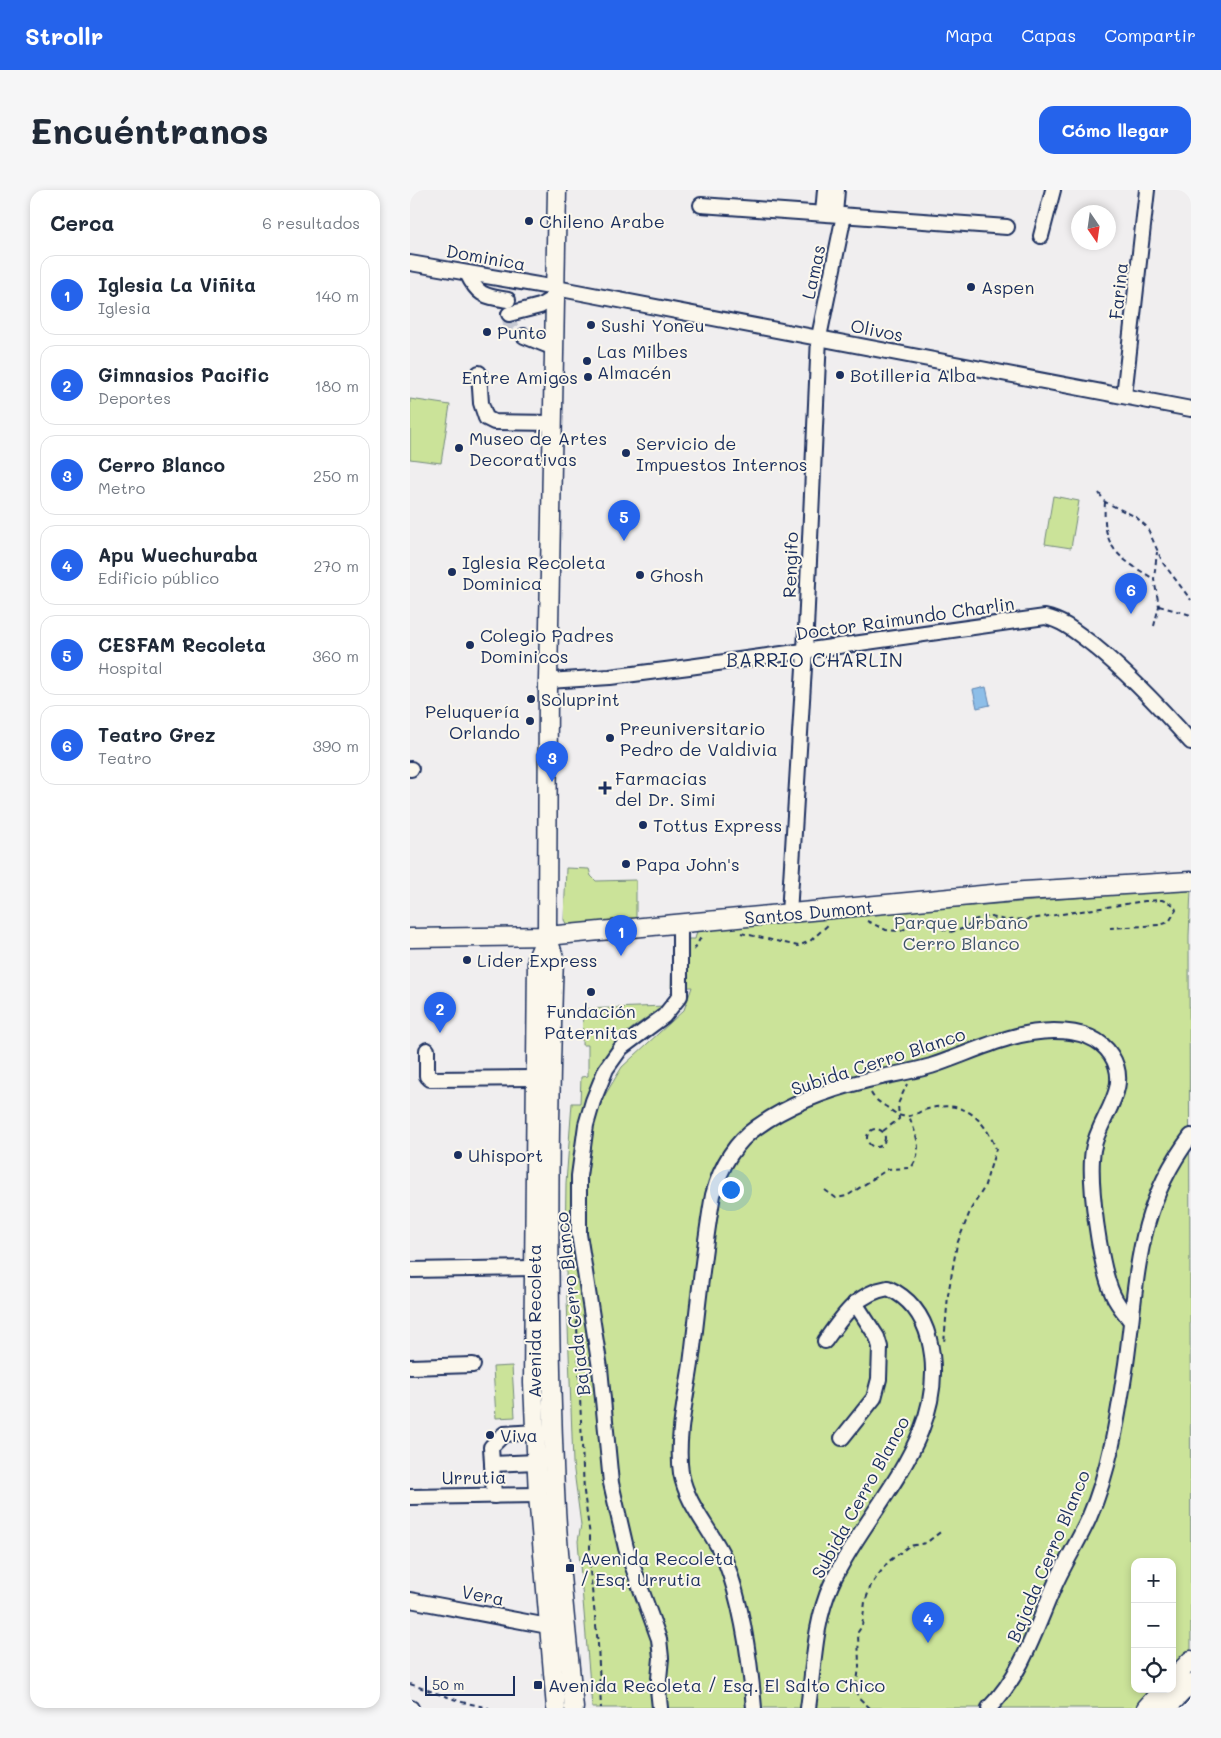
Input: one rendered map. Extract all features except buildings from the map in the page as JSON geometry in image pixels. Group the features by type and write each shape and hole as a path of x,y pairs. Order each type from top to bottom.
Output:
{"main road":[{"name":"Avenida Recoleta","path":"557,190 548,681 547,936 554,957 549,1279 556,1506 574,1708"},
{"name":"Santos Dumont","path":"410,938 547,936 1024,891 1191,881"},
{"name":"Avenida Recoleta","path":"547,936 537,958 533,1268 536,1462 556,1708"},
{"path":"533,1268 543,1271 549,1279"},
{"path":"538,1495 546,1496 556,1506"},
{"path":"1176,1676 1191,1660"},
{"path":"1167,1708 1191,1683"},
{"path":"1146,1708 1159,1693"}],"street":[{"name":"Lamas","path":"825,190 834,214"},
{"name":"Lamas","path":"819,337 837,190"},
{"path":"1041,236 1053,190"},
{"name":"Farina","path":"1124,396 1148,190"},
{"path":"701,205 1007,227"},
{"name":"Dominica","path":"410,263 523,282 556,292"},
{"path":"467,272 473,286 482,295 508,310 540,306 556,292"},
{"path":"508,310 523,282"},
{"name":"Olivos","path":"556,292 819,337 1191,409"},
{"path":"524,336 554,348"},
{"name":"Rengifo","path":"789,914 805,651 819,337"},
{"path":"479,373 481,404 486,418 494,422 554,424"},
{"name":"Doctor Raimundo Charlin","path":"548,681 610,677 1039,617 1066,624 1122,668 1144,689 1191,742"},
{"name":"Bajada Cerro Blanco","path":"660,1708 658,1689 661,1658 659,1639 626,1548 611,1483 600,1368 578,1234 579,1176 586,1125 593,1100 606,1069 621,1048 664,1016 680,996 680,924"},
{"name":"Subida Cerro Blanco","path":"754,1708 749,1666 733,1585 724,1559 689,1497 681,1468 683,1421 713,1195 728,1160 739,1144 756,1127 797,1105 868,1080 916,1070 1005,1040 1040,1032 1063,1031 1084,1035 1107,1048 1116,1064 1117,1092 1093,1148 1092,1192 1109,1285 1118,1303 1130,1320"},
{"path":"426,1050 427,1076 430,1079 536,1078"},
{"path":"1130,1320 1139,1252 1152,1206 1167,1171 1191,1136"},
{"path":"410,1270 533,1268"},
{"name":"Subida Cerro Blanco","path":"808,1708 819,1628 828,1595 851,1549 888,1493 915,1445 924,1424 933,1385 934,1367 928,1337 913,1305 898,1292 888,1288 864,1295 846,1312 825,1342"},
{"path":"842,1438 874,1398 879,1380 880,1347 877,1337 856,1303"},
{"name":"Bajada Cerro Blanco","path":"989,1708 1003,1692 1024,1658 1058,1576 1089,1518 1109,1457 1126,1364 1130,1320"},
{"path":"410,1367 473,1365"},
{"path":"494,1496 492,1447 504,1434 535,1432"},
{"path":"492,1464 536,1462"},
{"name":"Urrutia","path":"410,1497 538,1495"},
{"name":"Vera","path":"410,1600 548,1626"}],"path":[{"path":"1099,493 1105,502 1136,517 1147,527 1157,552 1191,600"},
{"path":"1105,502 1104,530 1108,543 1130,566 1154,580"},
{"path":"1154,626 1159,606 1154,580 1157,552"},
{"path":"1159,606 1191,615"},
{"path":"862,920 886,930 901,931 919,921 950,932 966,928 974,920 986,916 1006,920 1030,919 1162,900 1174,904 1176,910 1169,922 1160,925 1110,928"},
{"path":"740,933 798,946 810,941 830,924"},
{"path":"680,969 689,964 696,943 701,936"},
{"path":"883,1131 897,1122 899,1115 898,1104 901,1094 916,1070"},
{"path":"868,1080 874,1099 899,1115 909,1116 942,1106 973,1113 990,1134 996,1150 984,1188 971,1209 957,1244 948,1295 943,1351"},
{"path":"825,1190 836,1198 847,1196 888,1169 911,1168 919,1154 916,1134 909,1116"},
{"path":"878,1128 883,1131 886,1137 882,1145 876,1147 869,1143 868,1135 871,1130 878,1128"},
{"path":"576,1298 584,1492 590,1536 590,1571 598,1644 602,1708"},
{"path":"870,1708 858,1696 856,1690 859,1667 858,1632 862,1626 865,1602 871,1585 881,1568 909,1546 926,1543 943,1530"},
{"path":"410,1684 462,1702 489,1708"}],"green space":[{"path":"410,399 450,405 441,463 410,459"},
{"path":"1053,496 1079,501 1071,548 1045,544"},
{"path":"566,868 589,869 591,876 596,881 636,880 636,919 568,927 564,920"},
{"name":"Parque Urbano Cerro Blanco","path":"1191,889 1189,936 1191,1650 1176,1667 1176,1558 1131,1558 1131,1693 1151,1693 1138,1708 592,1708 578,1541 581,1525 573,1463 565,1244 566,1183 572,1103 580,1103 581,1077 588,1076 588,1045 582,1045 583,1009 665,1006 632,1028 612,1047 604,1058 598,1069 595,1081 599,1105 622,1067 684,1010 692,987 671,988 672,949 676,939 695,939 698,927"},
{"path":"512,1366 515,1417 496,1418 493,1367"}],"water":[{"path":"986,687 990,705 977,708 973,690"}],"tunnel":[{"path":"509,316 512,329 524,336"}],"place":[{"name":"Chileno Arabe","path":"529,221"},
{"name":"Aspen","path":"971,287"},
{"name":"Sushi Yoneu","path":"591,325"},
{"name":"Punto","path":"487,332"},
{"name":"Las Milbes Almacén","path":"587,361"},
{"name":"Botilleria Alba","path":"840,375"},
{"name":"Entre Amigos","path":"588,377"},
{"name":"Museo de Artes Decorativas","path":"459,448"},
{"name":"Servicio de Impuestos Internos","path":"626,453"},
{"name":"CESFAM Recoleta","path":"624,541"},
{"name":"Iglesia Recoleta Dominica","path":"452,572"},
{"name":"Ghosh","path":"640,575"},
{"name":"Teatro Grez","path":"1131,614"},
{"name":"Colegio Padres Dominicos","path":"470,645"},
{"name":"Soluprint","path":"531,699"},
{"name":"Peluquería Orlando","path":"530,721"},
{"name":"Preuniversitario Pedro de Valdivia","path":"610,738"},
{"name":"Cerro Blanco","path":"552,782"},
{"name":"Farmacias del Dr. Simi","path":"605,788"},
{"name":"Tottus Express","path":"643,825"},
{"name":"Papa John's","path":"626,864"},
{"name":"Iglesia La Viñita","path":"621,956"},
{"name":"Lider Express","path":"467,960"},
{"name":"Fundación Paternitas","path":"591,992"},
{"name":"Gimnasios Pacific","path":"440,1033"},
{"name":"Uhisport","path":"458,1155"},
{"name":"Viva","path":"490,1435"},
{"name":"Avenida Recoleta / Esq. Urrutia","path":"570,1568"},
{"name":"Apu Wuechuraba","path":"928,1643"},
{"name":"Avenida Recoleta / Esq. El Salto Chico","path":"538,1685"}],"district":[{"name":"BARRIO CHARLIN","path":"815,659"}]}
